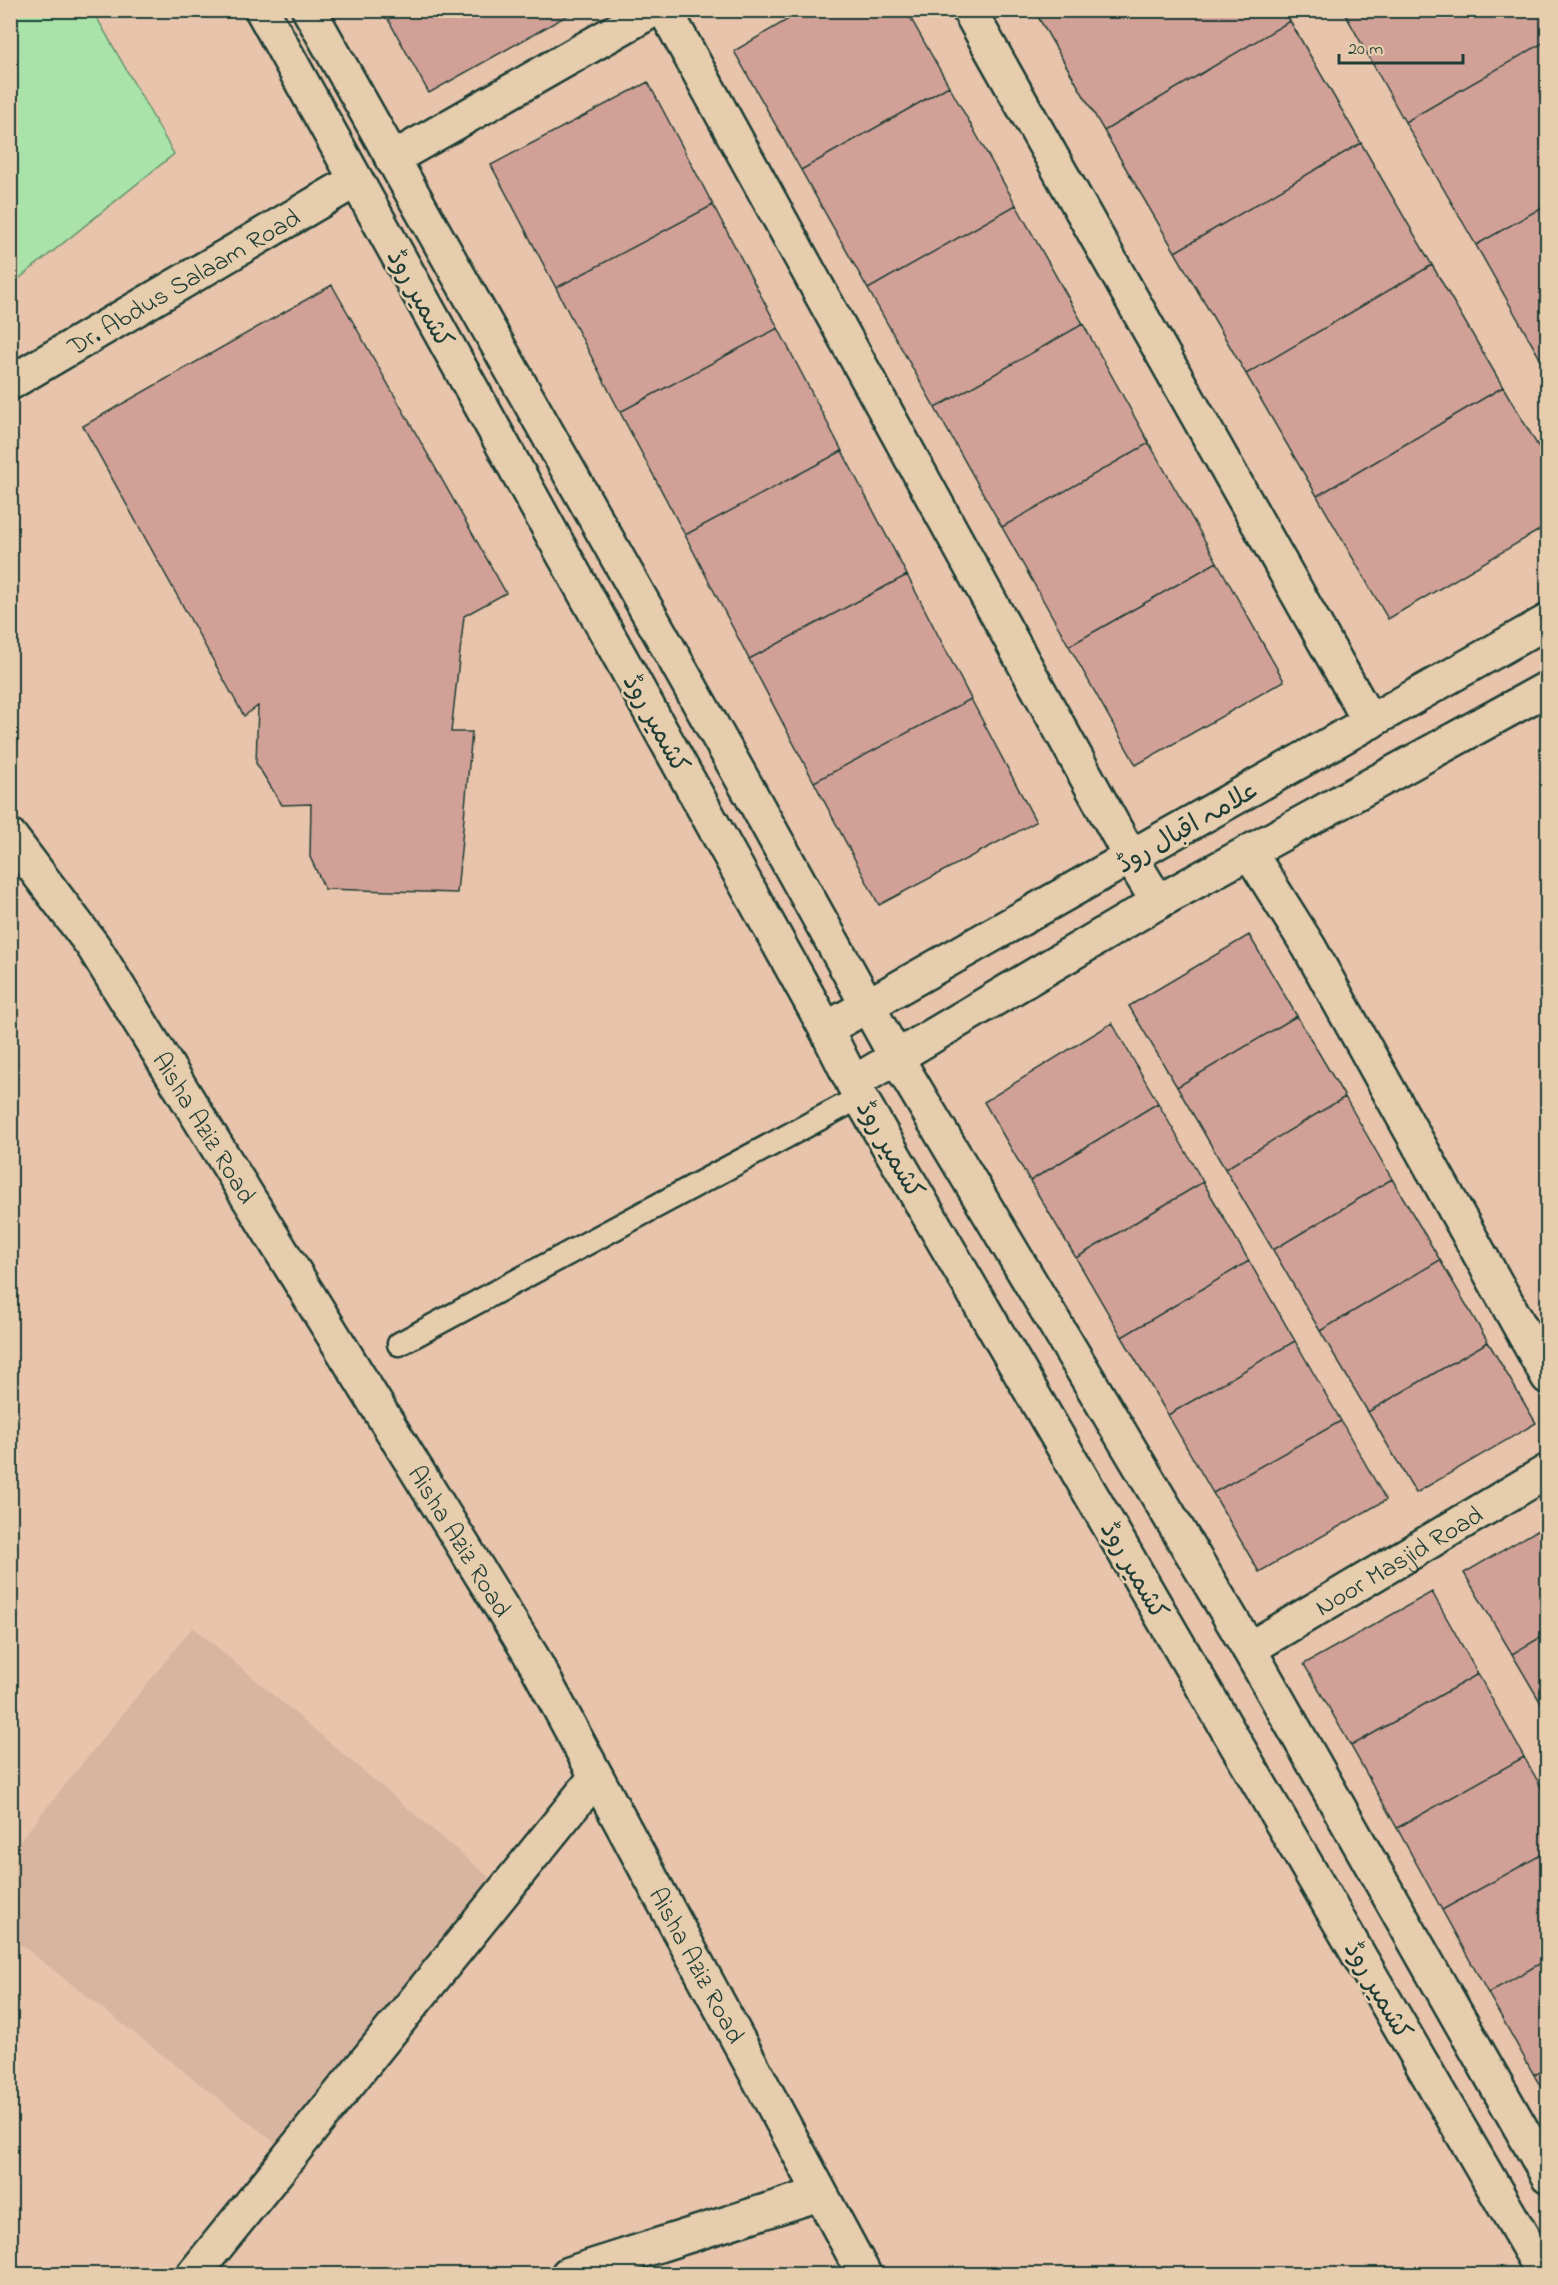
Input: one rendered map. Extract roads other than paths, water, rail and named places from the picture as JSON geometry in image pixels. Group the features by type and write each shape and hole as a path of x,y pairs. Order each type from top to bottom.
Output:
{"main road":[{"name":"کشمیر روڈ","path":"262,10 826,1029 857,1090 1544,2274"},
{"name":"کشمیر روڈ","path":"309,10 896,1057 1249,1648 1548,2176"},
{"path":"392,159 653,10"},
{"path":"665,10 1131,858 1158,902"},
{"path":"969,10 1370,722"},
{"name":"Dr. Abdus Salaam Road","path":"10,383 356,180"},
{"name":"علامہ اقبال روڈ","path":"826,1029 1548,621"},
{"name":"علامہ اقبال روڈ","path":"857,1090 896,1057 1158,902 1548,688"},
{"name":"Aisha Aziz Road","path":"10,836 100,956 532,1657 864,2274"},
{"path":"1250,853 1309,946 1548,1377"},
{"name":"Noor Masjid Road","path":"1249,1648 1548,1471"},
{"path":"194,2274 596,1777"},
{"path":"568,2274 819,2194"}],"lane":[{"path":"399,1344 857,1090"}]}
